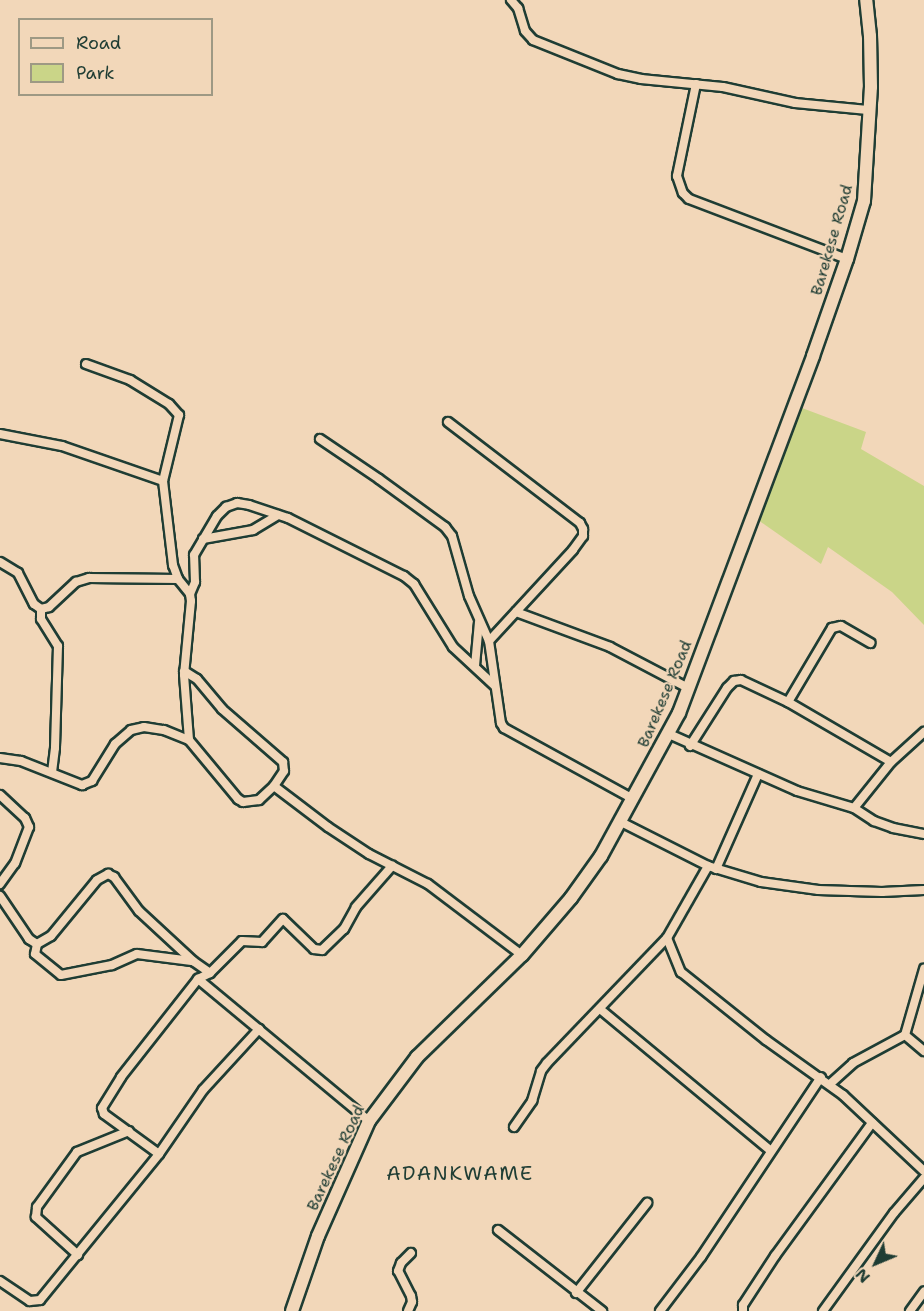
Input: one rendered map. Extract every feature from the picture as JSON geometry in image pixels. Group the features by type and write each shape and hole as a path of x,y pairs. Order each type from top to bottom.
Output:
{"main road":[{"name":"Barekese Road","path":"292,1311 318,1236 369,1121 417,1057 522,955 572,898 621,822 669,734 847,259 864,201 870,36 866,0"}],"street":[{"path":"511,0 518,8 527,35 543,45 618,74 641,79 723,87 795,103 868,110"},
{"path":"696,84 677,176 678,186 683,193 689,199 847,259"},
{"path":"86,364 130,380 176,410 179,415 163,481 173,564 178,579 190,594"},
{"path":"448,422 580,523 583,529 582,536 573,550 489,641"},
{"path":"0,434 62,446 163,481"},
{"path":"320,439 398,493 452,536 479,620 489,641 501,723 512,734 633,799"},
{"path":"189,740 184,671 190,626 190,594 195,582 194,555 226,507 237,503 278,515 388,566 414,584 453,647 495,686"},
{"path":"203,539 254,530 278,515"},
{"path":"0,562 18,573 34,604 41,609 50,607 76,582 89,578 178,579"},
{"path":"41,609 41,619 58,646 55,748 52,772"},
{"path":"516,612 610,647 688,688"},
{"path":"475,666 479,620"},
{"path":"788,702 832,628 841,626 870,643"},
{"path":"0,758 21,761 52,772 76,784 88,784 115,744 138,728 164,730 189,740 243,801 259,800 274,786 285,771 283,762 222,708 197,679 184,671"},
{"path":"690,746 727,688 734,681 741,680 788,702 891,762"},
{"path":"854,808 891,762 924,732"},
{"path":"669,734 690,746 797,790 854,808 874,821 893,828 924,834"},
{"path":"514,1127 532,1101 541,1071 667,938 712,867 758,774"},
{"path":"274,786 328,827 392,866 428,884 522,955"},
{"path":"0,795 26,818 29,827 15,863 0,884"},
{"path":"621,822 712,867 789,887 882,892 924,890"},
{"path":"159,1154 104,1113 102,1108 121,1077 198,979 210,973 242,941 260,944 283,919 314,950 322,950 344,929 356,907 392,866"},
{"path":"193,962 137,954 112,965 61,975 35,954 37,944 51,936 97,880 108,874 114,877 139,911 193,962 210,973"},
{"path":"0,896 29,939 37,944"},
{"path":"667,938 681,972 766,1040 830,1084 924,1171"},
{"path":"830,1084 853,1063 905,1035 924,969"},
{"path":"198,979 369,1121"},
{"path":"600,1009 770,1150"},
{"path":"0,1281 30,1301 38,1302 159,1154 203,1090 259,1029"},
{"path":"905,1035 924,1051"},
{"path":"660,1311 701,1257 770,1150 821,1077"},
{"path":"743,1311 743,1305 775,1256 872,1123"},
{"path":"78,1255 36,1217 37,1207 77,1152 129,1131"},
{"path":"823,1311 894,1213 924,1178"},
{"path":"576,1293 646,1203"},
{"path":"498,1230 602,1311"},
{"path":"408,1311 412,1302 411,1296 398,1272 401,1263 411,1253"},
{"path":"910,1311 924,1292"}],"green space":[{"path":"802,408 866,432 861,449 924,486 924,625 892,592 828,547 821,564 758,520"}],"district":[{"name":"ADANKWAME","path":"460,1173"}]}
